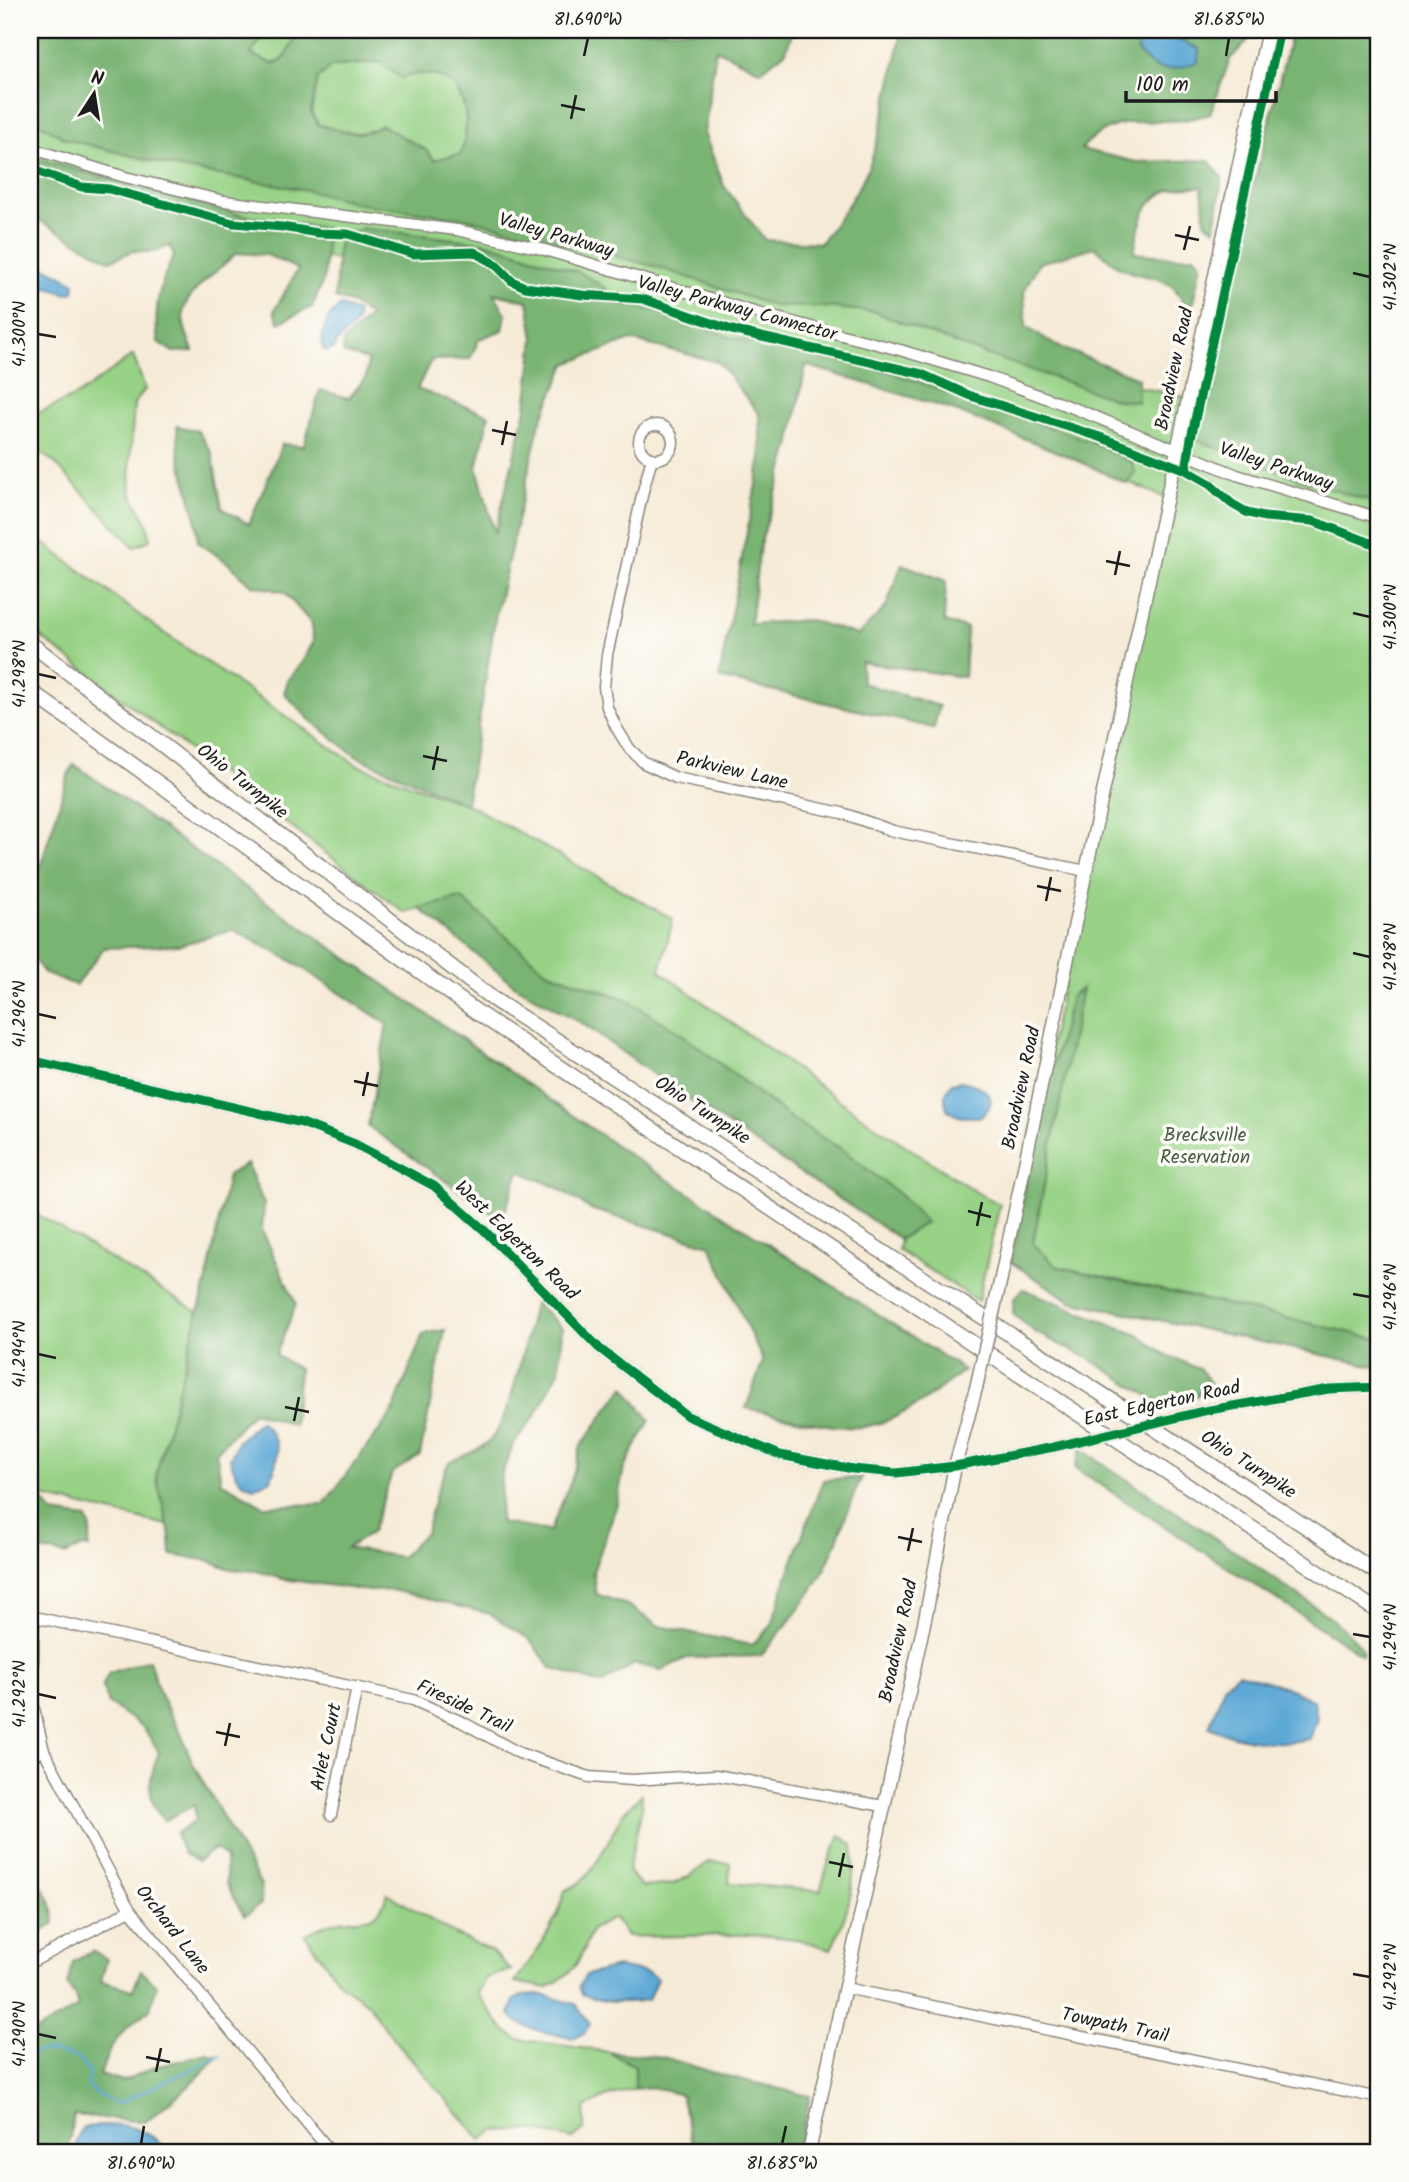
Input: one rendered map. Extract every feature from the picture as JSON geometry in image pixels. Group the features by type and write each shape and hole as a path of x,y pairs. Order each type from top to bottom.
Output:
{"highway":[{"name":"Ohio Turnpike","path":"30,643 493,999 1379,1574"},
{"path":"30,691 481,1015 1041,1390 1379,1612"}],"main road":[{"name":"Broadview Road","path":"809,2152 926,1614 954,1466 976,1388 1001,1278 1268,30"}],"street":[{"name":"Valley Parkway","path":"30,148 125,177 224,201 457,230 531,246 754,313 957,367 1076,410 1237,475 1379,518"},
{"name":"Parkview Lane","path":"653,458 615,617 604,687 607,707 616,727 629,748 644,763 676,778 842,813 893,831 1086,871"},
{"name":"West Edgerton Road","path":"30,1060 302,1123 355,1144 434,1186 484,1230 599,1348 687,1416 780,1455 853,1469 896,1474 954,1466"},
{"name":"East Edgerton Road","path":"954,1466 1054,1447 1204,1411 1329,1390 1379,1387"},
{"name":"Fireside Trail","path":"32,1616 413,1700 462,1722 519,1753 590,1777 632,1780 716,1775 883,1806"},
{"name":"Orchard Lane","path":"32,1616 32,1700 44,1751 130,1910 331,2152"},
{"name":"Arlet Court","path":"331,1815 357,1687"},
{"path":"30,1756 44,1751"},
{"path":"30,1963 130,1910"},
{"name":"Towpath Trail","path":"845,1989 1379,2098"}],"green space":[{"name":"Brecksville Reservation","path":"30,30 109,116 1048,348 1138,387 1191,398 1210,307 1379,343 1379,1367 1071,1301 1004,1258 1168,499 953,410 829,370 702,339 30,193"},
{"path":"30,30 267,30 251,54 273,64 285,58 299,30 793,30 786,51 761,71 716,49 704,133 724,186 765,240 820,243 862,182 871,161 902,30 1258,30 1230,59 1210,114 1183,120 1117,125 1093,138 1081,149 1136,162 1208,160 1222,177 1215,229 1205,222 1202,187 1180,187 1163,193 1148,206 1138,232 1134,253 1172,257 1195,256 1201,264 1190,316 1177,291 1170,285 1121,268 1095,247 1039,263 1024,291 1026,327 1057,346 1138,378 1138,402 1118,400 959,345 875,312 774,306 657,267 469,219 362,204 306,190 179,168 66,139 30,118","holes":["1172,37 1180,41 1164,67 1153,65 1138,52","379,62 401,78 420,74 436,76 449,81 458,91 466,119 461,154 434,160 426,150 381,125 374,130 359,133 319,125 311,112 318,78 331,67"]},
{"path":"267,30 299,30 285,58 273,64 250,55"},
{"path":"1292,30 1379,30 1379,504 1304,481 1191,438"},
{"path":"379,62 401,77 420,73 436,75 449,81 458,91 466,119 461,154 434,160 426,150 381,125 374,130 359,133 319,125 311,112 318,78 331,67"},
{"path":"30,157 237,214 327,229 324,278 312,307 279,323 274,311 298,269 267,255 236,253 192,294 187,302 183,319 193,351 173,352 158,342 156,319 164,276 174,256 170,246 154,252 133,251 110,261 30,215"},
{"path":"362,228 487,243 579,272 607,289 616,302 670,314 729,337 875,367 1093,442 1132,462 1135,473 1127,484 1075,459 953,410 806,365 790,446 760,545 750,624 810,620 858,635 886,607 902,564 946,581 944,622 967,628 964,677 861,662 862,683 939,706 934,728 719,678 761,458 759,414 718,362 631,340 566,364 539,425 495,619 466,804 357,757 310,720 284,693 289,678 313,643 312,624 284,592 252,585 228,563 198,542 196,519 179,454 177,426 198,431 212,453 222,508 249,524 282,444 304,446 320,390 349,398 366,377 368,360 343,353 344,341 370,316 353,304 335,298 341,239","holes":["494,293 528,301 534,338 526,409 495,533 477,468 489,415 417,389 431,360 470,359 479,339 503,330 506,314"]},
{"path":"133,355 145,389 134,404 131,493 148,525 150,540 134,547 53,461 30,447 30,417 78,395"},
{"path":"30,533 154,626 357,765 473,807 673,919 660,971 868,1121 981,1195 1000,1204 978,1301 898,1250 900,1239 925,1222 843,1150 793,1120 679,1032 625,999 546,971 461,899 405,913 30,629"},
{"path":"74,764 259,897 631,1156 964,1370 903,1413 890,1420 862,1427 820,1424 746,1408 763,1361 710,1245 590,1209 556,1187 519,1171 502,1221 368,1126 387,1024 290,960 233,930 180,945 104,948 76,985 45,974 30,954 30,900"},
{"path":"461,898 546,971 625,999 679,1032 793,1120 843,1150 900,1195 926,1222 900,1239 671,1087 583,1024 514,985 419,908"},
{"path":"1082,988 1033,1243 1056,1266 1379,1339 1379,1367 1071,1301 1011,1262 1036,1133 1071,996"},
{"path":"247,1164 264,1204 262,1230 296,1304 276,1355 299,1369 294,1425 253,1412 216,1452 221,1482 264,1506 324,1504 392,1413 423,1334 445,1330 420,1455 392,1473 372,1532 347,1548 401,1557 426,1532 436,1493 449,1462 488,1442 504,1417 517,1377 535,1302 562,1328 559,1371 537,1413 513,1445 502,1474 500,1523 550,1531 571,1481 581,1446 624,1387 650,1420 624,1468 616,1507 593,1572 596,1594 627,1605 659,1626 751,1645 771,1626 823,1480 862,1477 819,1580 761,1656 687,1658 661,1670 635,1664 601,1684 551,1668 530,1640 490,1614 392,1590 370,1591 283,1579 256,1571 230,1569 207,1560 171,1555 170,1535 156,1475 207,1279 228,1175"},
{"path":"30,1210 198,1312 156,1475 167,1525 30,1494"},
{"path":"1023,1289 1140,1336 1163,1353 1201,1370 1211,1384 1190,1400 1165,1406 1086,1357 1036,1333 1013,1314 1014,1299"},
{"path":"1081,1449 1324,1613 1354,1639 1363,1649 1362,1655 1075,1468"},
{"path":"30,1499 44,1503 53,1513 86,1518 91,1528 89,1547 65,1555 30,1548"},
{"path":"149,1660 161,1697 181,1734 193,1764 261,1885 261,1904 244,1916 226,1883 226,1858 215,1848 198,1861 183,1853 176,1834 195,1821 194,1805 164,1821 153,1804 150,1788 159,1752 143,1727 108,1703 102,1686 109,1673"},
{"path":"642,1794 642,1808 628,1871 642,1887 673,1884 709,1862 730,1863 729,1883 820,1891 840,1835 853,1845 854,1872 849,1898 831,1949 774,1936 627,1936 614,1918 592,1929 577,1964 558,1981 547,1988 515,1982 540,1947 558,1914 565,1890 583,1879 605,1847 622,1815"},
{"path":"30,1869 47,1894 55,1923 32,1939 30,1937"},
{"path":"387,1893 456,1935 492,1951 511,1970 486,1978 477,1993 503,2029 518,2039 609,2052 635,2066 635,2089 605,2097 585,2108 584,2130 573,2139 531,2130 495,2131 481,2140 378,2020 369,2004 341,1985 305,1935 331,1923 374,1915 384,1903"},
{"path":"93,1951 107,1959 101,1981 133,1990 141,1971 157,1985 150,2009 125,2029 110,2049 100,2074 123,2081 157,2066 207,2054 218,2057 188,2087 145,2122 74,2115 67,2152 30,2152 30,2034 78,2007 75,1996 67,1985 73,1962"},
{"path":"609,2052 663,2057 722,2075 810,2096 798,2152 718,2152 693,2147 681,2095 652,2087 635,2089 635,2066"}],"water":[{"path":"1150,32 1172,37 1199,49 1198,61 1172,69 1154,67 1138,52 1138,42"},
{"path":"30,259 75,283 74,292 67,294 47,287 30,295"},
{"path":"341,306 357,312 357,322 336,343 334,349 326,351 322,348 326,324"},
{"path":"961,1081 976,1085 990,1097 988,1110 981,1117 961,1117 948,1111 946,1093 952,1083"},
{"path":"260,1421 276,1442 277,1455 271,1480 254,1487 238,1477 230,1459 238,1441"},
{"path":"1238,1673 1283,1686 1314,1701 1317,1719 1310,1739 1258,1741 1209,1727 1225,1684"},
{"path":"617,1967 649,1973 657,1979 648,2000 614,2002 582,1994 579,1986 586,1975"},
{"path":"539,1994 575,2004 590,2024 584,2033 572,2039 538,2031 515,2020 510,2014 514,2000 523,1995"},
{"path":"120,2125 146,2133 167,2152 74,2152 83,2127"}],"waterway":[{"path":"30,2059 34,2052 49,2051 80,2059 89,2074 88,2086 117,2104 220,2056"}],"cycle path":[{"path":"1186,470 1280,30"},
{"name":"Valley Parkway Connector","path":"30,169 82,187 109,189 233,223 348,234 413,254 474,252 495,264 512,281 525,287 582,295 643,299 732,330 922,374 971,396 1100,437 1186,470 1207,482 1232,504 1248,513 1313,521 1379,546"},
{"path":"30,1060 302,1123 355,1144 434,1186 484,1230 599,1348 687,1416 780,1455 853,1469 896,1473 955,1466 1054,1447 1204,1411 1329,1389 1379,1387"}]}
